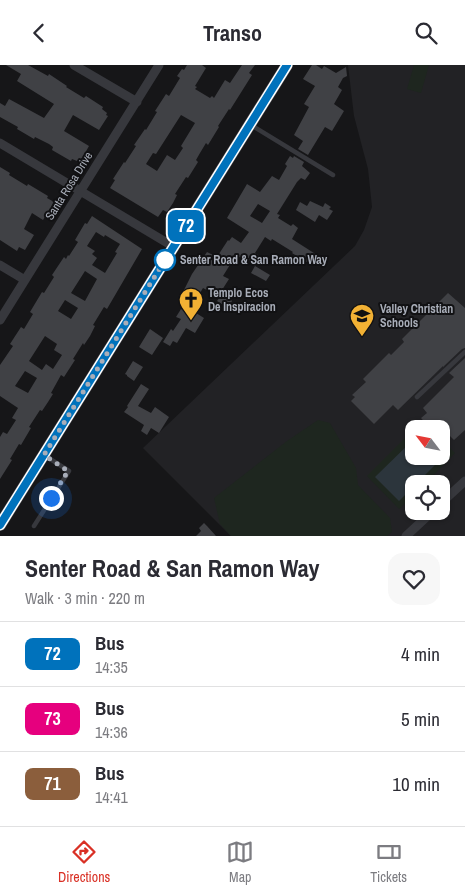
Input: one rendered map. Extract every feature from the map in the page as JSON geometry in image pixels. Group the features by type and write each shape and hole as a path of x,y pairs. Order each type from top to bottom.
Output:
{"main road":[{"path":"0,525 287,65"}],"street":[{"path":"74,65 137,102"},
{"name":"Santa Rosa Drive","path":"0,321 159,65"},
{"path":"0,143 174,247"},
{"path":"0,265 25,280"},
{"path":"450,495 465,481"},
{"path":"406,536 423,520"}],"lane":[{"path":"250,124 332,175"},
{"path":"417,397 465,352"},
{"path":"34,526 68,471 44,455"}],"shaded area":[{"name":"Valley Christian Schools","path":"348,65 465,65 465,536 231,536 143,448 355,246 364,230 372,207 368,169 354,116"},
{"path":"414,65 429,65 421,93 407,89"},
{"path":"318,420 330,423 356,468 358,485 390,518 392,532 387,536 231,536 220,524 214,498 287,441"},
{"path":"405,438 405,465 443,465 434,475 405,475 405,503 399,509 367,476"},
{"path":"405,448 405,465 435,465 425,475 405,475 405,495 399,501 375,477"},
{"path":"450,448 455,453 450,458"}],"building":[{"path":"6,65 28,65 48,76 49,74 84,98 86,96 103,107 102,109 108,116 99,130 73,115 64,131 89,146 80,162 72,159 71,161 52,150 53,147 49,144 35,137 34,139 0,117 0,103 5,106 9,99 44,118 54,104 17,81 21,74"},
{"path":"187,65 202,65 206,68 195,89 210,98 212,96 214,98 225,80 230,83 242,65 255,65 249,73 252,75 218,126 208,145 206,143 196,160 198,162 188,178 186,177 175,194 177,195 173,203 167,212 163,210 158,217 110,188 115,180 113,179 136,146 134,145 157,112 155,111 166,94 169,96 180,78 177,76 182,69 184,70","holes":["181,115 195,123 175,160 167,155 157,171 146,164 153,153 156,154"]},
{"path":"312,65 322,69 324,66 336,73 346,67 347,76 343,78 338,87 342,90 334,104 344,111 332,131 325,127 308,155 298,149 303,141 294,135 309,107 304,104 315,86 303,79"},
{"path":"290,156 293,158 294,156 304,162 302,166 310,173 305,180 301,178 297,182 277,214 280,215 278,218 298,228 292,239 317,255 310,264 272,239 271,241 265,237 255,253 261,257 255,266 236,255 223,276 229,279 222,290 232,296 230,299 232,301 228,308 217,301 220,297 203,288 197,298 184,290 207,252 217,257 228,240 232,237 241,243 249,232 227,218 247,184 260,192 272,176 279,180 287,166 285,164","holes":["258,204 270,211 262,223 250,216"]},
{"path":"0,167 10,173 9,175 48,196 47,198 54,202 43,220 32,213 24,229 34,235 25,250 19,247 17,251 0,240"},
{"path":"310,201 323,207 325,203 331,207 329,209 333,211 327,220 319,215 315,222 296,210 300,202 307,206"},
{"path":"92,216 142,249 107,309 104,307 93,325 95,326 90,336 73,359 75,360 64,377 61,375 51,393 53,394 29,427 31,428 21,445 19,444 0,479 0,437 3,432 7,434 16,420 12,418 18,408 0,396 0,365 13,346 10,344 21,327 24,329 33,314 30,312 54,277 52,275 64,257 66,259 69,256 78,242 75,240 85,223 87,224","holes":["96,232 120,244 105,273 92,265 97,258 92,254 95,251 87,246","85,271 97,279 85,301 71,293","65,300 78,308 71,319 58,311","45,336 57,344 54,350 62,355 53,369 46,364 42,370 29,361","25,371 37,378 28,393 15,386"]},
{"path":"255,266 270,275 266,281 251,273"},
{"path":"448,293 465,308 465,348 443,366 398,410 393,405 374,424 351,401 355,397 352,395 366,382 363,379 389,353 391,355 404,342 402,339"},
{"name":"Templo Ecos De Inspiracion","path":"188,308 204,318 195,333 186,328 177,343 173,341 170,346 163,342 171,329 173,331 181,319 176,317 181,309 185,312"},
{"path":"150,329 163,338 152,355 139,347"},
{"path":"465,358 465,430 454,440 450,436 450,420 423,420 421,418 427,413 423,408 454,377 449,373"},
{"path":"133,361 143,367 134,381 125,374"},
{"path":"141,384 149,389 138,406 151,413 155,407 169,417 159,433 151,428 147,435 141,431 144,425 124,412"},
{"path":"204,523 216,536 196,536 201,531 199,528"}],"bus line":[{"name":"72","path":"0,525 287,65"}],"place":[{"name":"Senter Road & San Ramon Way","path":"165,260"},
{"name":"Templo Ecos De Inspiracion","path":"191,321"},
{"name":"Valley Christian Schools","path":"362,337"}],"route":[{"path":"51,498 68,471 44,455 165,260"}]}
